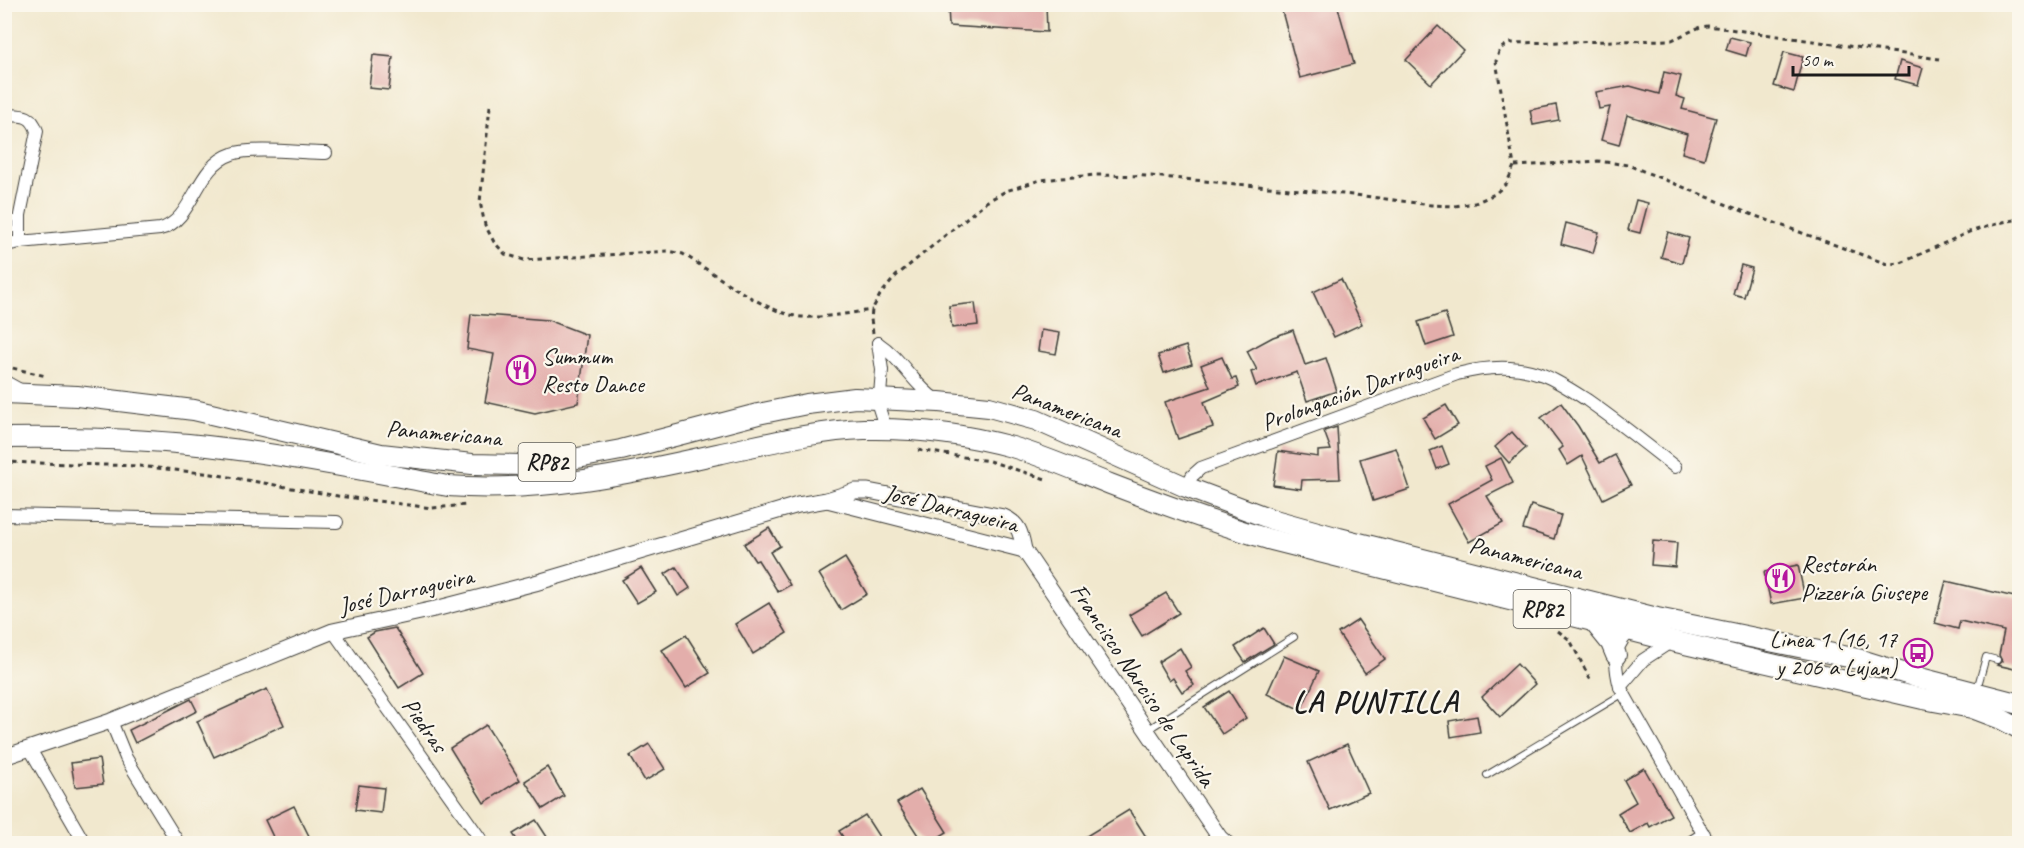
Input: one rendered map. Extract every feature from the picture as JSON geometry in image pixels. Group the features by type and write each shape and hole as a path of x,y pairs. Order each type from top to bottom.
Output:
{"main road":[{"name":"Panamericana","path":"4,393 108,399 194,410 381,454 472,464 511,465 567,460 621,450 706,426 807,404 855,398 989,407 1036,420 1186,487 1271,519 1657,618 1858,659 1974,701 2019,729"},
{"name":"Panamericana","path":"4,438 66,437 234,449 448,486 484,489 558,484 633,471 771,441 822,433 866,429 936,433 1012,447 1217,524 1593,622 1923,699 2019,704"},
{"path":"1593,622 1611,643 1616,656"}],"street":[{"path":"4,115 26,116 34,122 37,131 20,215 20,242"},
{"path":"4,245 170,227 178,219 201,180 223,158 234,153 249,151 326,153"},
{"path":"878,343 882,370 878,398 886,430"},
{"path":"878,343 890,351 923,392 939,402"},
{"name":"Prolongación Darragueira","path":"1186,487 1192,476 1201,468 1457,374 1479,369 1512,368 1543,375 1606,413 1676,467"},
{"path":"4,381 28,394"},
{"name":"José Darragueira","path":"4,758 111,722 348,626 439,608 524,586 798,505 827,500 855,491 868,491 1004,517 1012,520 1018,526 1024,550 827,500"},
{"path":"4,515 337,522"},
{"name":"Francisco Narciso de Laprida","path":"1024,550 1220,838 1227,843"},
{"path":"1657,618 1644,622 1631,631 1621,643 1616,656 1615,668 1622,690 1706,839 1688,843"},
{"name":"Piedras","path":"333,631 484,843"},
{"path":"1622,690 1643,660 1672,641"},
{"path":"111,722 126,758 179,843"},
{"path":"30,749 85,843"}],"lane":[{"path":"1147,731 1294,638"},
{"path":"1974,701 1986,657 1998,660"},
{"path":"1487,776 1622,690"}],"path":[{"path":"878,343 872,329 872,310 880,295 896,276 986,202 1006,191 1041,180 1095,176 1150,176 1455,206 1475,203 1495,194 1507,183 1514,166 1496,61 1500,49 1509,43 1672,40 1700,27 1708,26 1940,59"},
{"path":"490,106 480,202 485,225 494,242 505,254 524,260 669,251 683,254 761,303 787,314 801,317 872,310"},
{"path":"1514,166 1598,160 1628,165 1745,212 1887,264 1901,264 1969,232 2019,219"},
{"path":"4,366 56,378"}],"building":[{"path":"948,4 1046,4 1047,32 949,26"},
{"path":"1280,4 1337,4 1354,64 1300,78"},
{"path":"1438,26 1463,50 1431,84 1406,60"},
{"path":"1730,37 1750,42 1746,56 1726,50"},
{"path":"1784,52 1803,57 1794,92 1774,86"},
{"path":"373,55 393,57 389,90 369,88"},
{"path":"1900,61 1923,68 1918,85 1895,79"},
{"path":"1664,72 1681,76 1676,96 1685,99 1682,109 1716,118 1704,159 1682,153 1687,134 1627,115 1619,145 1601,140 1610,107 1599,109 1596,92 1630,86 1659,94"},
{"path":"1556,105 1559,120 1533,125 1530,110"},
{"path":"1636,200 1648,203 1640,233 1628,230"},
{"path":"1566,223 1599,232 1593,253 1561,244"},
{"path":"1668,232 1689,238 1682,263 1661,257"},
{"path":"1741,265 1752,268 1744,297 1733,294"},
{"path":"1341,279 1362,324 1334,337 1313,292"},
{"path":"975,303 978,325 952,328 949,306"},
{"path":"1445,313 1453,337 1426,346 1418,322"},
{"path":"471,314 548,320 587,335 578,403 535,413 485,402 494,354 467,349"},
{"path":"1041,330 1060,333 1056,354 1038,351"},
{"path":"1293,330 1305,365 1326,358 1337,391 1307,401 1297,372 1256,386 1251,372 1257,370 1247,351 1273,337"},
{"path":"1186,346 1192,364 1164,373 1158,355"},
{"path":"1222,357 1232,379 1236,378 1239,387 1204,402 1213,427 1178,439 1165,402 1210,387 1201,365"},
{"path":"1561,403 1600,463 1615,455 1631,485 1603,499 1582,456 1568,465 1559,450 1563,447 1541,418"},
{"path":"1446,405 1458,425 1435,439 1423,418"},
{"path":"1337,427 1340,479 1302,480 1301,489 1273,485 1278,451 1318,457 1318,451 1331,450 1324,431"},
{"path":"1512,432 1526,448 1509,463 1495,447"},
{"path":"1442,446 1449,464 1437,469 1430,451"},
{"path":"1396,448 1410,489 1373,501 1360,459"},
{"path":"1501,458 1513,483 1487,496 1503,523 1469,542 1448,504 1492,480 1485,466"},
{"path":"1531,505 1561,515 1554,539 1523,529"},
{"path":"769,528 780,546 770,552 790,585 778,592 758,560 755,561 744,544"},
{"path":"1653,541 1677,543 1675,567 1651,565"},
{"path":"845,558 867,594 841,610 819,574"},
{"path":"1798,565 1805,598 1771,604 1764,572"},
{"path":"676,567 690,588 678,596 665,574"},
{"path":"641,568 656,592 637,603 622,580"},
{"path":"1946,581 2019,598 2019,670 1997,665 2002,661 1999,655 2004,631 1960,621 1958,629 1935,623"},
{"path":"1166,593 1179,613 1142,636 1129,615"},
{"path":"769,603 787,633 753,654 735,624"},
{"path":"1358,620 1385,659 1365,673 1338,633"},
{"path":"395,628 423,673 399,688 367,637 375,632"},
{"path":"1264,628 1274,644 1245,662 1235,647"},
{"path":"686,635 710,673 686,688 662,650"},
{"path":"1180,648 1191,667 1185,671 1194,685 1182,692 1173,678 1169,681 1158,662"},
{"path":"1284,656 1319,671 1301,710 1267,694"},
{"path":"1517,664 1535,684 1500,717 1482,697"},
{"path":"267,689 284,725 214,757 197,721"},
{"path":"1229,691 1246,718 1222,734 1204,707"},
{"path":"191,699 197,711 135,743 129,730"},
{"path":"1477,716 1480,732 1451,737 1449,721"},
{"path":"486,725 520,780 484,803 450,748"},
{"path":"649,744 665,769 645,781 630,756"},
{"path":"1347,744 1369,793 1330,810 1308,762"},
{"path":"99,759 103,784 75,787 71,763"},
{"path":"547,767 564,796 543,809 525,781"},
{"path":"1644,768 1671,815 1650,827 1648,823 1630,833 1618,813 1636,802 1624,780"},
{"path":"359,785 384,788 381,813 355,810"},
{"path":"920,789 947,832 929,843 923,843 897,803"},
{"path":"294,806 310,838 299,843 276,843 265,820"},
{"path":"1129,810 1150,843 1075,843"},
{"path":"865,815 883,843 847,843 839,831"},
{"path":"536,820 551,843 519,843 513,834"}],"place":[{"name":"Summum Resto Dance","path":"521,370"},
{"name":"Restorán Pizzería Giusepe","path":"1780,578"},
{"name":"Linea 1 (16, 17 y 206 a Lujan)","path":"1918,653"}],"district":[{"name":"LA PUNTILLA","path":"1376,702"}]}
